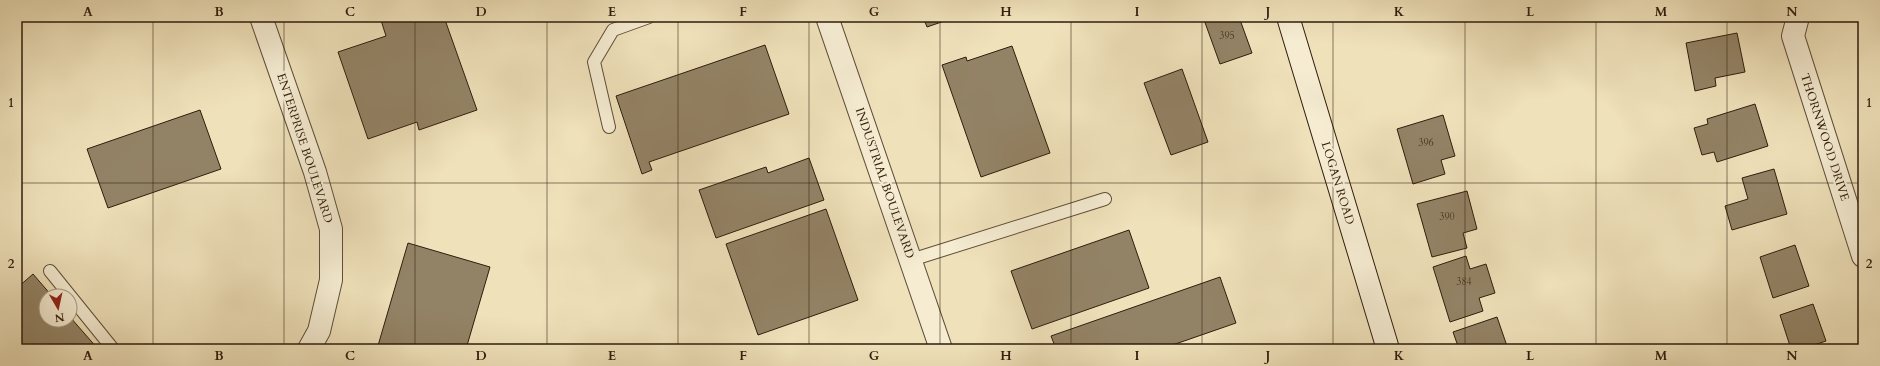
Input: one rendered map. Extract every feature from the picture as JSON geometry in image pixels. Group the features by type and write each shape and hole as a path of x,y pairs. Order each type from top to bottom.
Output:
{"street":[{"name":"ENTERPRISE BOULEVARD","path":"262,17 315,172 331,228 331,280 319,331 309,349"},
{"name":"INDUSTRIAL BOULEVARD","path":"828,17 941,349"},
{"name":"LOGAN ROAD","path":"1288,17 1388,349"},
{"name":"THORNWOOD DRIVE","path":"1798,17 1793,36 1863,256"}],"lane":[{"path":"609,127 594,62 613,30 649,17"},
{"path":"911,260 1105,200"},
{"path":"50,271 113,349"}],"building":[{"path":"380,17 444,17 477,110 419,130 417,122 368,139 338,52 386,36"},
{"path":"923,17 956,17 927,27"},
{"path":"1203,17 1239,17 1252,53 1220,64"},
{"path":"1737,33 1745,72 1715,78 1716,86 1695,91 1686,43"},
{"path":"765,45 789,114 649,162 652,170 642,174 616,96"},
{"path":"1012,46 1050,153 981,177 942,65 966,57 967,61"},
{"path":"1182,69 1208,142 1171,155 1144,83"},
{"path":"1755,104 1768,146 1717,162 1714,152 1702,155 1694,128 1708,124 1707,119"},
{"path":"200,110 221,169 108,208 87,149"},
{"path":"1443,115 1455,156 1441,160 1445,174 1413,184 1397,129"},
{"path":"809,158 824,200 716,238 699,190 766,167 768,173"},
{"path":"1774,169 1787,214 1732,230 1725,206 1748,199 1742,178"},
{"path":"1467,191 1477,229 1463,233 1467,248 1432,257 1417,204"},
{"path":"826,209 858,300 758,335 726,244"},
{"path":"1129,230 1149,288 1032,329 1011,271"},
{"path":"408,243 490,267 466,349 377,349"},
{"path":"1795,245 1809,286 1773,298 1760,257"},
{"path":"1466,256 1470,269 1486,264 1495,293 1479,298 1483,311 1450,322 1433,267"},
{"path":"33,274 45,288 38,288 38,328 78,328 78,326 98,349 26,349 17,338 17,288"},
{"path":"1220,277 1236,323 1161,349 1131,349 1130,346 1122,349 1056,349 1051,336"},
{"path":"1813,304 1826,341 1802,349 1791,349 1780,315"},
{"path":"1497,317 1508,349 1459,349 1453,332"}]}
